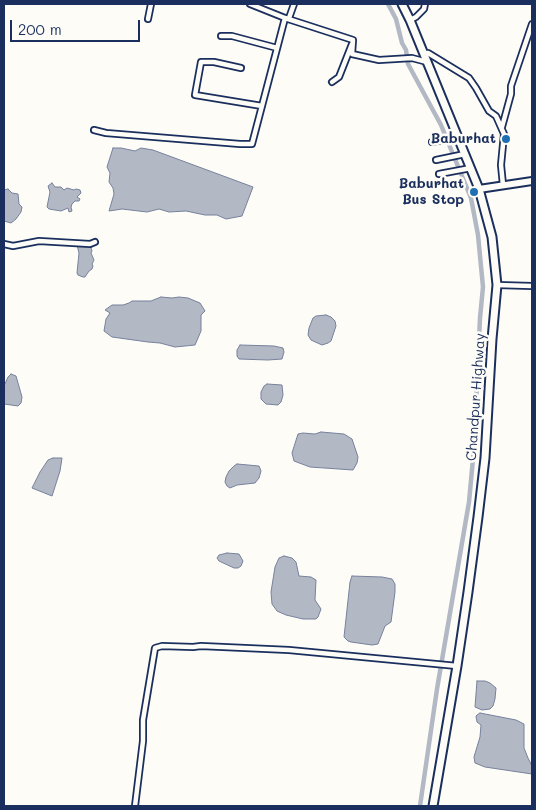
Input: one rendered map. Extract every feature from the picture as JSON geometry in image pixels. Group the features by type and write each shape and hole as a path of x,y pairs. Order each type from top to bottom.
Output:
{"main road":[{"name":"Chandpur Highway","path":"402,4 479,188 492,237 497,285 485,458 468,592 453,666 433,806"},
{"path":"479,188 532,182"}],"street":[{"path":"148,20 151,4"},
{"path":"250,4 353,40"},
{"path":"94,130 106,133 252,144 277,48 294,4"},
{"path":"410,20 416,17 425,4"},
{"path":"502,127 511,94 511,86 532,24"},
{"path":"221,36 232,36 277,48"},
{"path":"353,40 352,54 379,60 412,58 427,62"},
{"path":"332,82 339,77 353,40"},
{"path":"424,53 428,53 469,78 489,111 496,116 504,134 501,165 503,186"},
{"path":"241,68 214,62 201,62 195,96 262,106"},
{"path":"432,142 458,137"},
{"path":"436,160 465,154"},
{"path":"439,174 471,168"},
{"path":"4,244 13,246 39,241 90,244 95,242"},
{"path":"497,285 532,286"},
{"path":"135,806 143,741 143,720 155,648 162,646 201,646 288,650 453,666"}],"shaded area":[{"path":"113,148 135,151 141,148 153,150 253,187 242,216 226,219 217,215 205,215 186,211 169,212 159,209 147,212 122,209 109,211 114,194 109,182 110,173 107,167"},
{"path":"52,183 55,187 61,187 64,190 67,188 80,190 81,193 77,197 80,199 72,204 72,211 69,212 68,208 61,211 47,207 50,192 48,186"},
{"path":"8,189 12,193 18,194 19,204 22,207 21,212 11,223 4,221 4,190"},
{"path":"77,245 92,247 93,266 85,277 77,273 79,253"},
{"path":"161,297 188,298 200,303 205,311 201,315 201,331 195,345 175,347 160,343 112,337 104,331 106,319 110,313 105,310 112,305 123,305 132,301 151,301"},
{"path":"326,315 335,321 336,326 331,341 322,345 311,340 308,335 313,318"},
{"path":"240,345 274,346 283,348 284,352 282,359 239,359 237,350"},
{"path":"11,374 16,376 22,397 21,403 18,406 4,404 4,386"},
{"path":"267,384 282,385 283,395 278,405 266,404 261,399 261,392"},
{"path":"321,432 344,434 352,439 358,457 353,470 310,467 294,461 292,453 298,434"},
{"path":"62,458 52,496 32,488 48,460"},
{"path":"237,464 259,466 261,471 255,483 237,485 230,488 227,486 225,482 226,477 229,471"},
{"path":"227,553 239,554 243,561 241,566 234,568 219,561 217,558 219,555"},
{"path":"284,556 292,558 296,562 299,576 311,577 316,580 315,600 321,609 316,619 303,619 286,615 277,611 272,604 271,592 275,567 279,558"},
{"path":"352,576 382,577 392,579 395,584 391,622 385,626 378,644 351,642 344,637"},
{"path":"477,681 485,681 496,688 493,706 490,709 482,710 475,707"},
{"path":"480,713 516,720 524,724 524,748 532,766 532,774 485,767 475,763 474,757 480,737 481,725 477,722 476,716"}],"waterway":[{"path":"388,4 396,19 402,43 406,50 408,64 441,125 471,198 478,235 483,287 469,502 437,689 420,806"}],"place":[{"name":"Baburhat","path":"506,139"},
{"name":"Baburhat Bus Stop","path":"474,192"}]}
